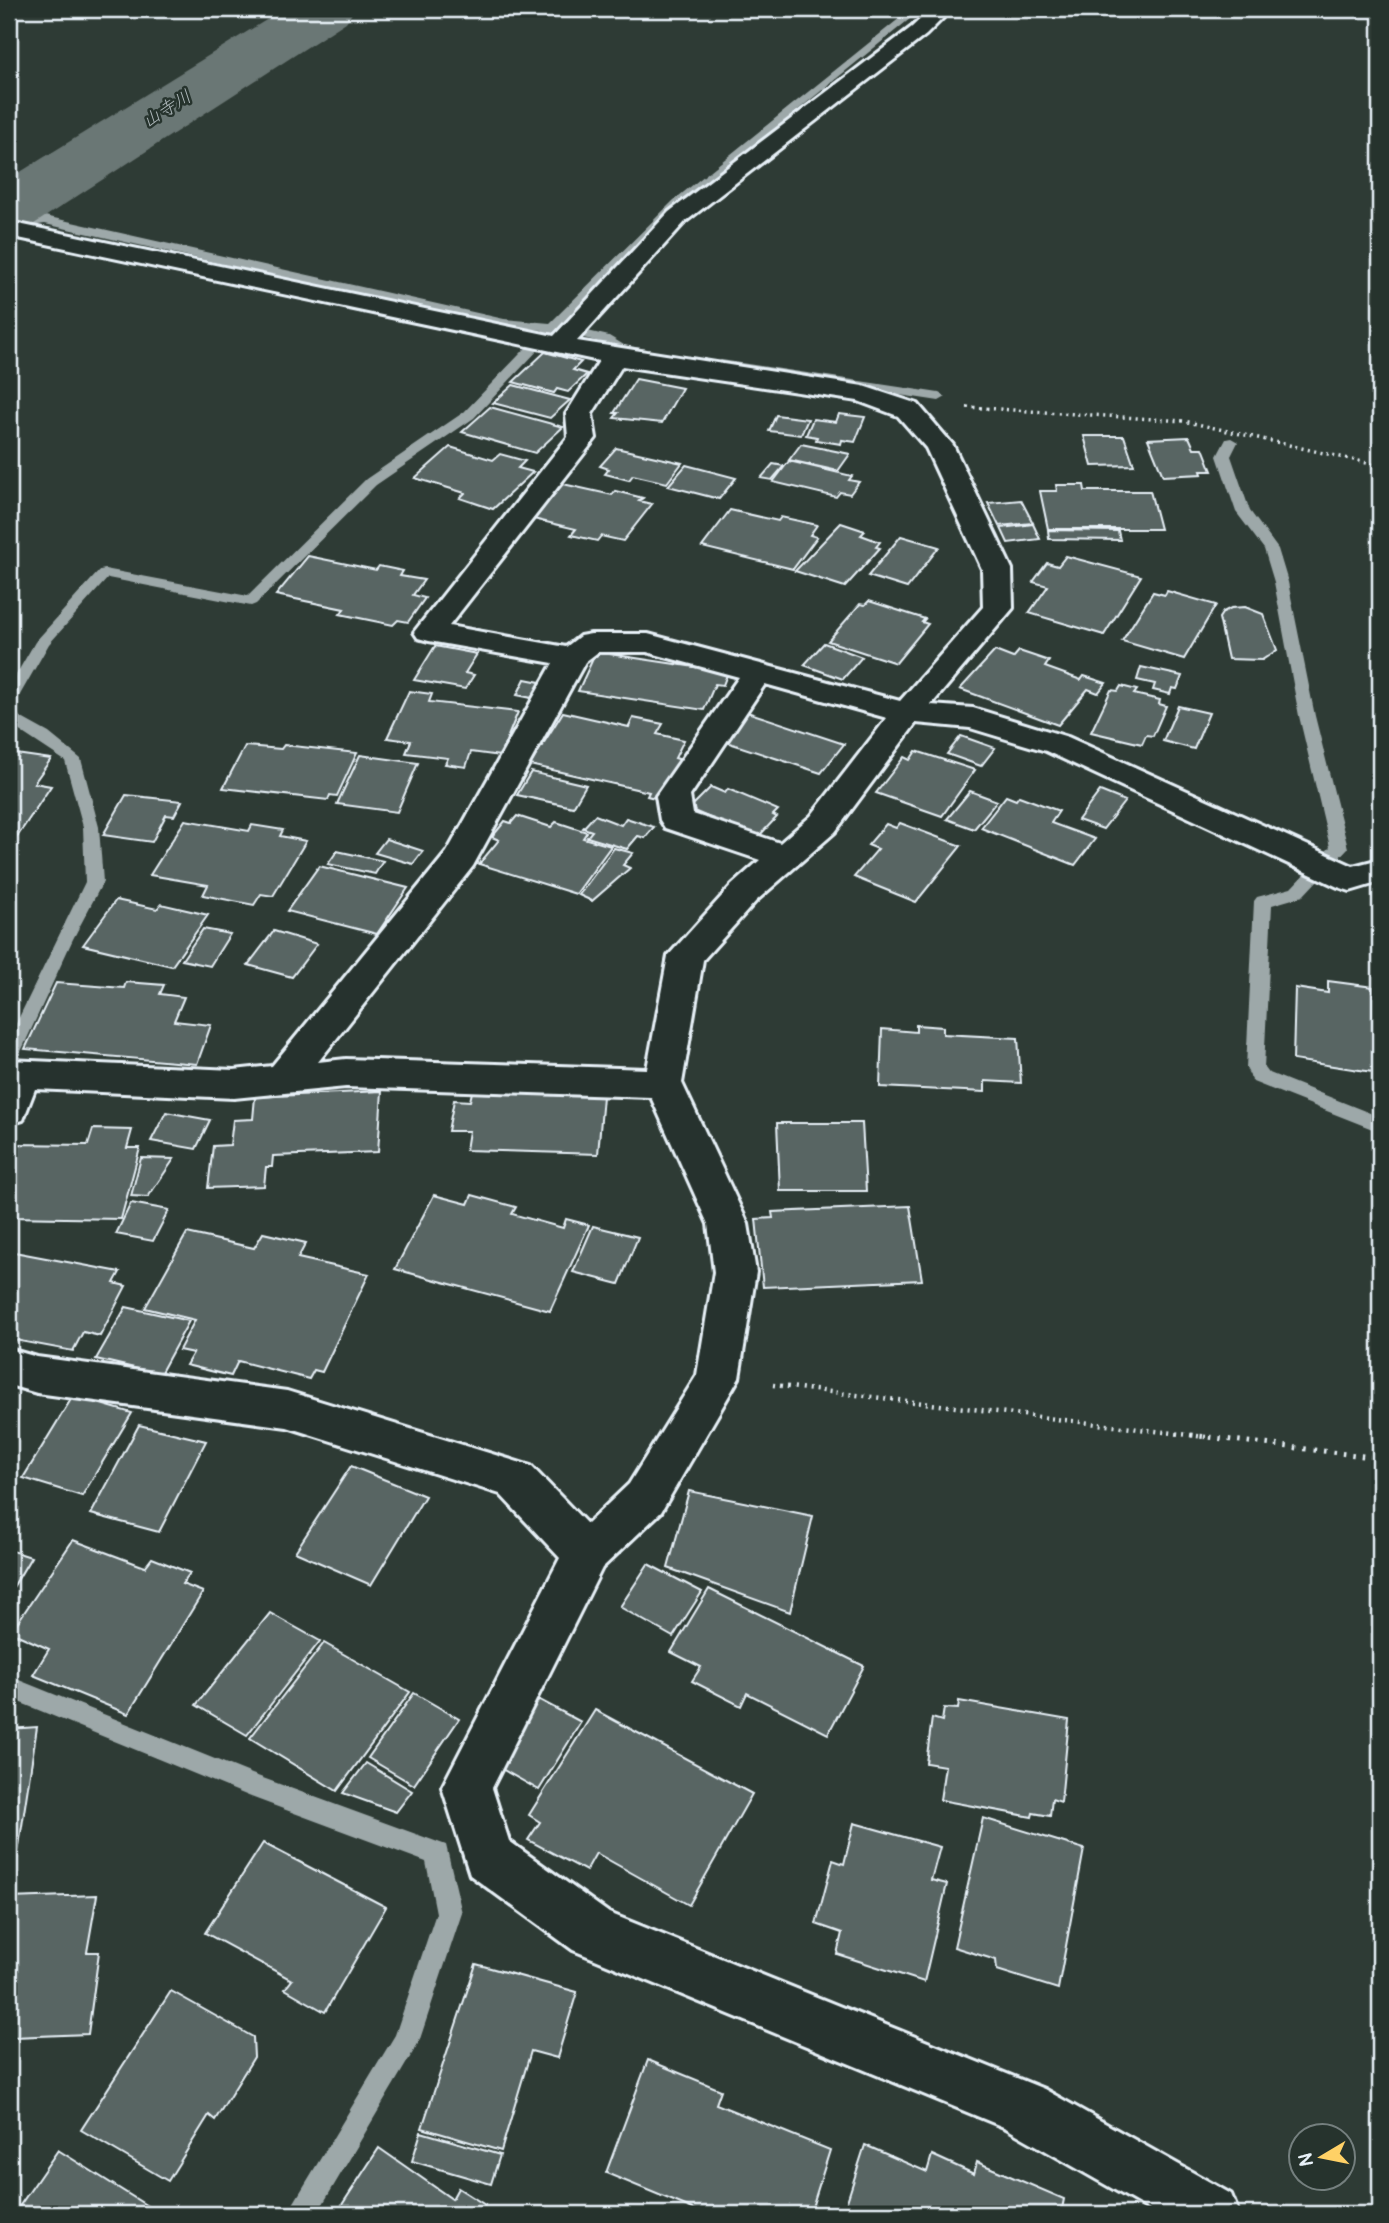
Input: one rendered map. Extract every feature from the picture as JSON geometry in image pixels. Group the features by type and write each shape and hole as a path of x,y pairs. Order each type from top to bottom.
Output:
{"street":[{"path":"560,345 677,218 919,31 942,9"},
{"path":"9,229 615,357 863,394 908,410 939,445 998,569 998,608 907,713 823,824 744,893 686,956 663,1083 729,1224 735,1272 718,1378 645,1498 586,1554 467,1787 488,1857 591,1932 1024,2108 1210,2214"},
{"path":"572,657 429,632 582,438 579,414 615,357"},
{"path":"283,1079 461,858 572,657 591,643 648,643 907,713 973,718 1057,744 1350,879 1380,870"},
{"path":"758,672 673,796 677,820 786,857"},
{"path":"9,1110 15,1074 234,1084 346,1073 663,1083"},
{"path":"9,1367 37,1375 287,1409 515,1480 586,1554"}],"path":[{"path":"908,410 930,405 1184,421 1380,466"},
{"path":"718,1378 1380,1458"}],"building":[{"path":"545,352 581,362 573,370 587,374 568,392 557,389 554,393 513,382"},
{"path":"636,379 682,388 662,423 614,418 618,413 614,413"},
{"path":"513,385 570,400 550,418 493,403"},
{"path":"490,407 563,427 535,453 462,432"},
{"path":"839,414 865,417 855,442 842,440 841,444 816,440 817,437 806,435 813,419 836,422"},
{"path":"776,415 808,419 801,435 769,431"},
{"path":"1084,436 1124,436 1134,465 1092,466"},
{"path":"1189,437 1194,448 1203,448 1212,471 1163,476 1148,439"},
{"path":"801,444 850,454 838,471 789,460"},
{"path":"450,447 493,460 500,454 525,461 518,468 533,472 493,509 460,498 465,493 415,478"},
{"path":"616,448 682,463 667,483 633,475 629,480 605,474 609,469 600,466"},
{"path":"789,461 852,476 849,480 859,482 850,494 840,492 836,497 773,482"},
{"path":"773,464 784,466 772,480 761,478"},
{"path":"686,465 736,478 719,499 668,486"},
{"path":"563,484 612,495 615,491 643,498 639,501 652,504 623,541 601,536 597,541 571,535 576,529 533,519"},
{"path":"1056,485 1084,485 1085,491 1150,491 1160,529 1048,529 1040,491 1057,491"},
{"path":"1021,500 1033,523 999,526 988,503"},
{"path":"730,510 778,521 781,517 817,525 810,535 817,537 793,569 702,547"},
{"path":"841,523 865,531 861,535 880,542 876,547 880,548 845,587 795,571"},
{"path":"1033,524 1040,539 1008,543 1001,528"},
{"path":"1048,530 1118,531 1120,540 1049,539"},
{"path":"901,536 939,547 907,588 868,576"},
{"path":"308,556 376,570 379,566 403,571 400,576 424,580 413,595 425,598 408,622 398,620 393,625 340,614 344,609 276,595"},
{"path":"1066,556 1141,576 1104,635 1029,613 1048,586 1033,582 1047,563 1058,566"},
{"path":"1167,591 1216,605 1184,659 1122,641 1153,592 1165,595"},
{"path":"869,601 925,619 922,622 928,624 896,663 828,641 860,604 865,605"},
{"path":"1245,607 1263,614 1277,650 1262,660 1228,659 1219,618 1231,608"},
{"path":"824,643 862,657 843,679 804,665"},
{"path":"435,646 477,654 465,673 474,675 465,689 414,680"},
{"path":"995,651 1013,658 1019,651 1049,661 1045,667 1081,680 1084,676 1106,683 1098,693 1088,689 1058,725 960,689"},
{"path":"596,652 728,672 723,685 715,684 704,710 578,691"},
{"path":"1141,667 1182,676 1177,689 1172,688 1170,694 1153,690 1155,684 1137,680"},
{"path":"525,679 545,683 537,699 517,695"},
{"path":"1121,686 1137,690 1134,694 1160,700 1159,704 1166,706 1153,736 1146,735 1142,744 1091,732 1111,690 1118,691"},
{"path":"409,691 432,694 429,702 518,712 500,756 471,752 466,767 445,764 448,758 406,753 411,741 387,738"},
{"path":"1178,706 1209,713 1194,749 1163,741"},
{"path":"744,711 844,744 821,773 720,740"},
{"path":"563,712 629,727 633,718 663,724 657,734 684,740 675,758 689,762 667,801 647,796 649,792 530,765"},
{"path":"961,736 995,748 981,766 947,754"},
{"path":"284,745 357,753 337,796 330,795 328,800 223,788 245,746 281,749"},
{"path":"916,751 975,770 942,816 876,793 904,757 910,760"},
{"path":"9,753 51,759 34,783 51,786 9,849"},
{"path":"360,755 418,763 397,812 337,804"},
{"path":"531,772 586,785 573,807 517,795"},
{"path":"711,787 725,793 728,789 778,810 773,815 777,817 757,838 689,809"},
{"path":"970,791 997,801 974,829 947,819"},
{"path":"1100,791 1125,801 1103,829 1078,820"},
{"path":"126,795 182,801 174,816 166,815 152,842 103,835"},
{"path":"1006,796 1016,800 1019,796 1059,811 1051,823 1095,839 1075,865 981,828"},
{"path":"595,815 621,825 626,818 654,827 645,838 638,836 627,849 587,837 592,831 583,828"},
{"path":"517,816 551,827 556,822 587,832 583,838 611,846 576,894 479,864 499,840 492,837 505,821 511,823"},
{"path":"185,820 249,831 252,825 283,830 280,836 306,841 273,896 261,894 254,905 203,895 208,885 150,875"},
{"path":"900,823 961,846 916,902 854,877 878,849 868,845 886,824 896,828"},
{"path":"386,839 423,851 413,864 375,853"},
{"path":"614,848 633,853 623,865 630,868 592,901 579,895"},
{"path":"337,851 383,861 375,874 328,864"},
{"path":"319,866 408,888 377,934 287,911"},
{"path":"116,900 157,909 161,904 208,915 172,966 83,945"},
{"path":"203,929 230,934 210,966 182,960"},
{"path":"274,931 317,944 292,977 248,965"},
{"path":"1328,981 1373,987 1373,1072 1293,1060 1295,988 1328,993"},
{"path":"126,982 164,985 160,994 184,997 174,1021 211,1025 197,1064 25,1049 56,983 124,988"},
{"path":"916,1025 943,1027 943,1034 1018,1038 1021,1083 985,1081 985,1092 880,1087 882,1029 916,1032"},
{"path":"382,1091 378,1152 273,1156 272,1167 266,1167 264,1186 208,1188 213,1146 230,1145 233,1120 253,1119 255,1097"},
{"path":"472,1092 603,1096 598,1154 466,1150 469,1131 448,1131 454,1100 470,1101"},
{"path":"166,1112 210,1120 196,1149 151,1141"},
{"path":"777,1123 862,1123 866,1191 780,1191"},
{"path":"93,1129 132,1130 127,1148 140,1148 121,1219 9,1217 9,1162 15,1144 88,1145"},
{"path":"141,1158 174,1159 148,1197 131,1196"},
{"path":"434,1195 468,1204 472,1195 516,1207 512,1214 563,1228 566,1219 589,1225 550,1311 395,1269"},
{"path":"131,1203 169,1210 153,1241 116,1234"},
{"path":"910,1206 922,1280 763,1287 756,1219 773,1218 772,1212"},
{"path":"593,1226 638,1237 619,1284 573,1272"},
{"path":"187,1233 254,1248 263,1233 306,1243 298,1258 369,1274 322,1372 314,1370 309,1379 238,1361 231,1376 186,1365 193,1353 179,1350 195,1320 145,1308"},
{"path":"9,1251 120,1272 114,1283 126,1286 100,1336 83,1332 73,1351 9,1339"},
{"path":"126,1307 189,1321 160,1374 96,1359"},
{"path":"73,1396 132,1413 82,1496 23,1478"},
{"path":"139,1425 206,1441 159,1532 91,1514"},
{"path":"351,1466 425,1496 371,1585 295,1552"},
{"path":"689,1491 813,1516 790,1612 668,1568"},
{"path":"73,1540 145,1567 152,1558 190,1573 182,1584 203,1592 128,1714 33,1675 49,1649 11,1632"},
{"path":"9,1550 31,1557 9,1594"},
{"path":"648,1564 702,1592 673,1637 620,1607"},
{"path":"709,1589 864,1666 828,1734 747,1693 741,1706 692,1681 701,1667 671,1652"},
{"path":"270,1613 320,1641 247,1735 196,1705"},
{"path":"324,1643 410,1692 337,1791 250,1738"},
{"path":"414,1693 459,1719 414,1785 368,1758"},
{"path":"534,1697 581,1722 539,1790 491,1763"},
{"path":"959,1701 1069,1720 1061,1802 1052,1799 1050,1816 1033,1813 1032,1817 940,1800 945,1766 926,1763 932,1718 942,1721 944,1708 958,1709"},
{"path":"595,1710 752,1794 689,1905 596,1853 586,1871 528,1840 540,1822 529,1815"},
{"path":"37,1727 17,1859 9,1860 9,1729"},
{"path":"366,1763 412,1791 396,1812 343,1793"},
{"path":"983,1818 1084,1849 1058,1989 997,1970 996,1960 954,1947"},
{"path":"854,1823 940,1847 931,1880 947,1884 924,1982 837,1954 842,1933 816,1924 833,1860 844,1864"},
{"path":"263,1843 386,1907 325,2012 285,1989 292,1980 205,1933"},
{"path":"97,1895 87,1952 99,1952 88,2034 13,2037 9,2055 9,1898"},
{"path":"476,1964 577,1992 557,2058 531,2051 501,2151 422,2128"},
{"path":"171,1991 253,2037 254,2057 215,2120 209,2115 168,2181 81,2130"},
{"path":"648,2060 721,2090 716,2104 830,2150 810,2214 705,2214 606,2173"},
{"path":"421,2132 500,2155 491,2184 412,2161"},
{"path":"865,2145 927,2172 932,2155 974,2174 977,2162 1064,2199 1061,2214 843,2214"},
{"path":"379,2148 452,2199 458,2188 485,2205 479,2214 336,2214"},
{"path":"58,2150 160,2214 14,2214"}],"waterway":[{"name":"山寺川","path":"9,209 325,9"},
{"path":"553,327 678,202 917,9"},
{"path":"9,225 45,220 504,323 553,327"},
{"path":"9,700 43,642 105,573 251,601 371,482 469,415 553,327"},
{"path":"553,327 604,339 620,348 642,352"},
{"path":"721,364 939,397"},
{"path":"1231,442 1224,456 1243,512 1271,549 1281,582 1307,716 1339,848 1297,892 1263,901 1255,1068 1260,1077 1380,1125"},
{"path":"9,711 13,720 73,759 91,827 94,882 64,939 9,1058"},
{"path":"9,1687 251,1785 437,1854 449,1913 406,2042 301,2214"}]}
